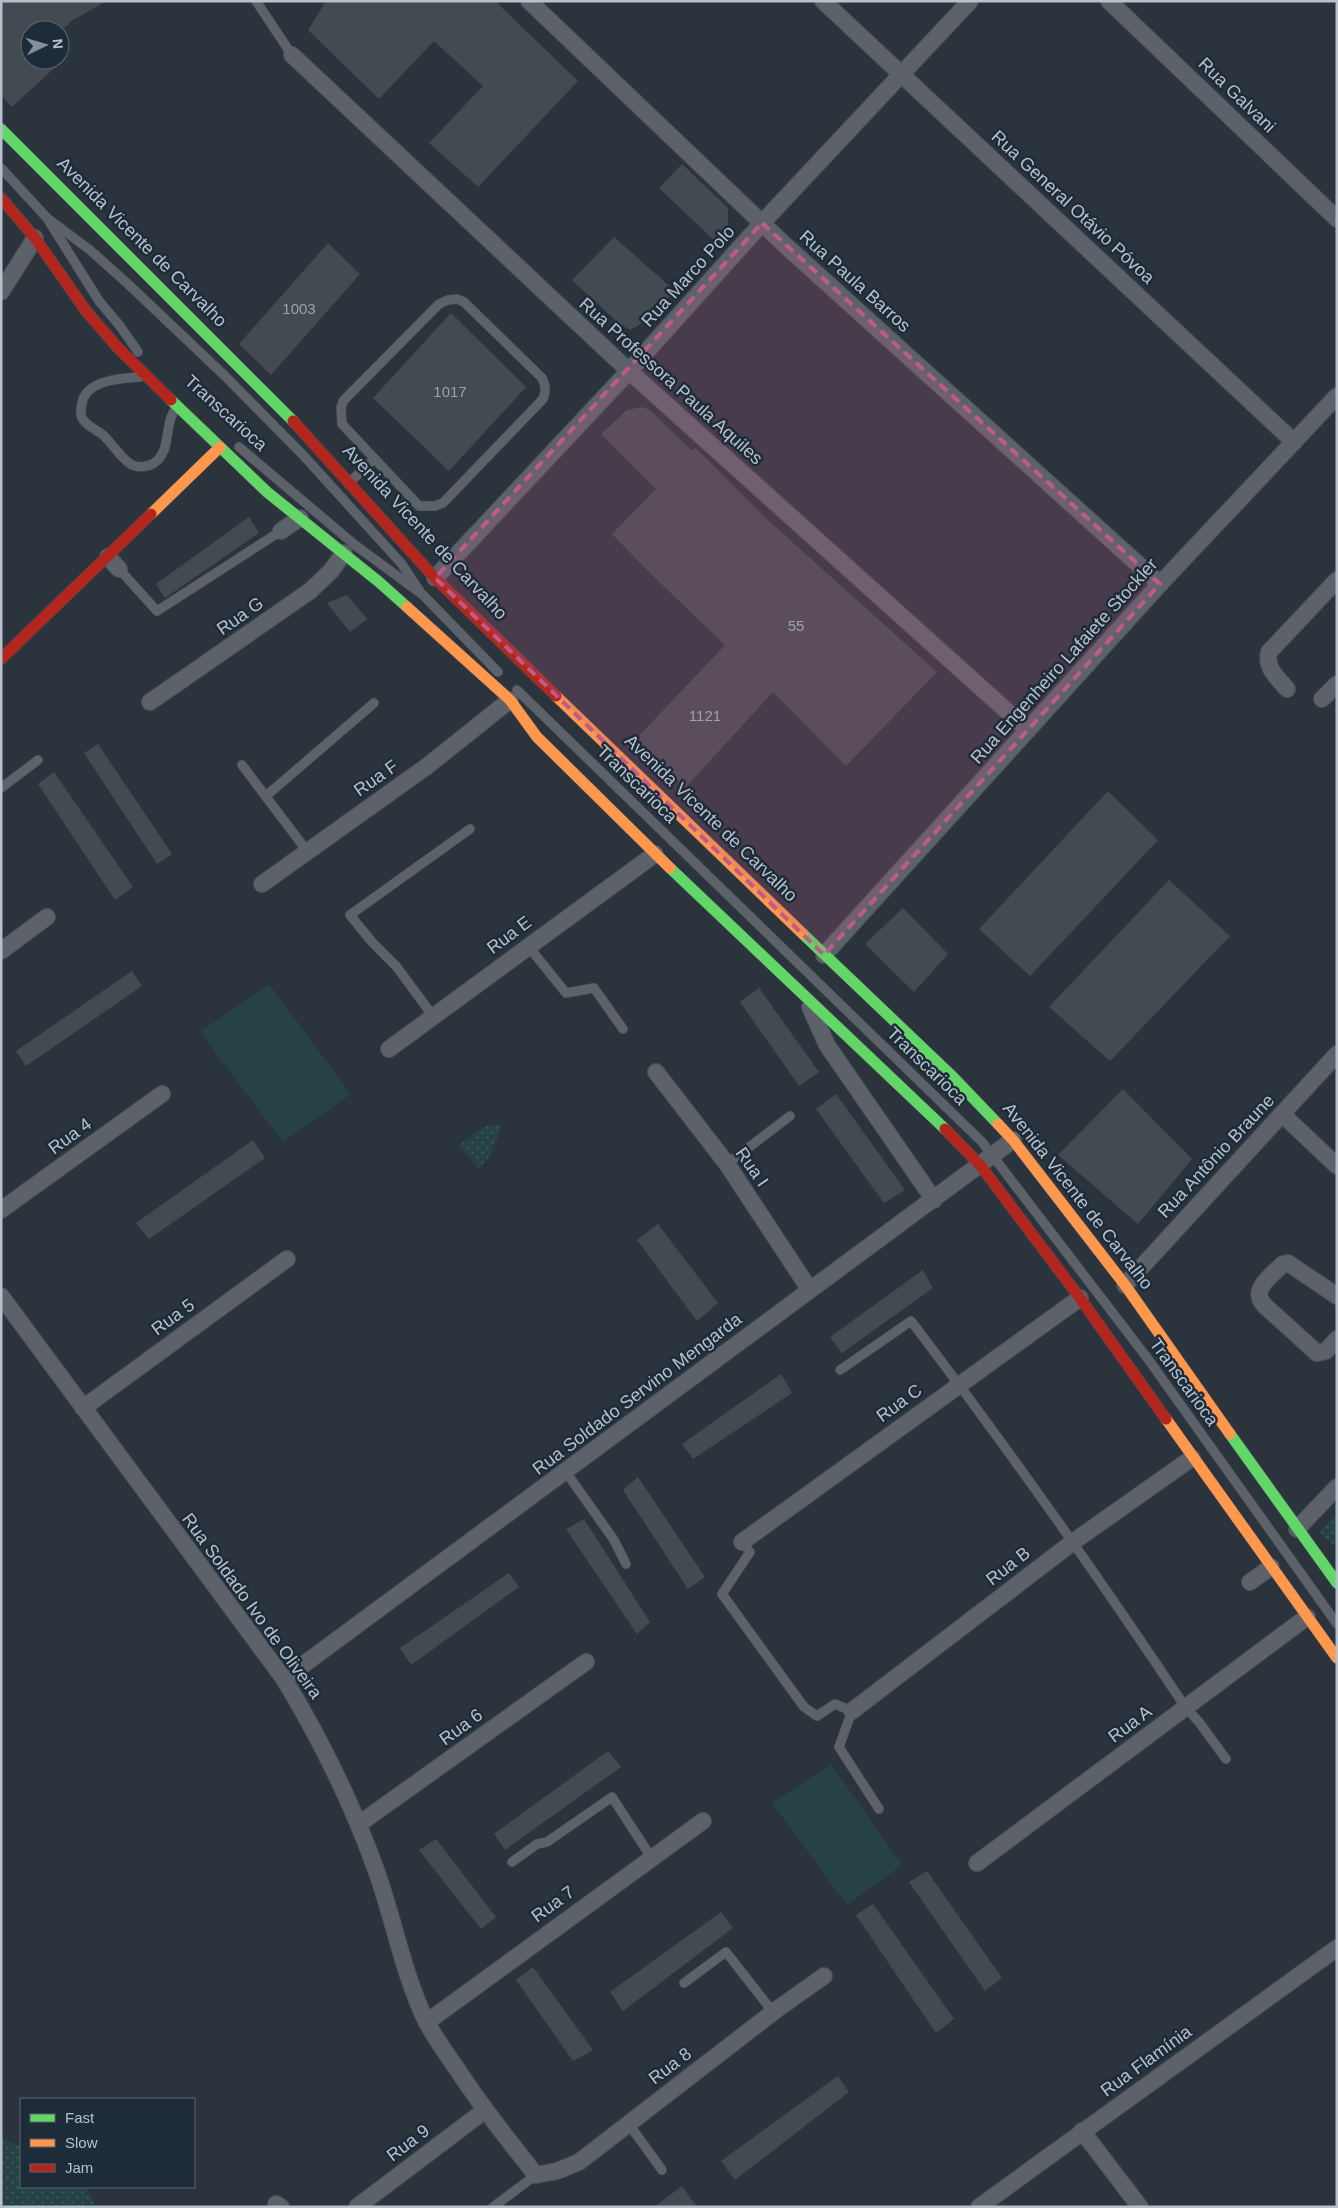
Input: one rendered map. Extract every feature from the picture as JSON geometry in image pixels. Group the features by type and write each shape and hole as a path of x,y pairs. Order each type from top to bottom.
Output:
{"main road":[{"name":"Avenida Vicente de Carvalho","path":"1,129 314,442 435,578 824,955 953,1077 1013,1140 1125,1285 1337,1583"},
{"path":"2,200 35,238 86,311 118,348 268,492 508,687 537,736 654,854 935,1119 980,1165 1080,1298 1192,1458 1337,1658"},
{"path":"1,659 220,447"}],"street":[{"name":"Rua Paula Barros","path":"529,1 762,223 1160,584"},
{"name":"Rua General Otávio Póvoa","path":"822,1 1294,442"},
{"name":"Rua Marco Polo","path":"435,578 629,371 762,223 970,1"},
{"name":"Rua Galvani","path":"1109,1 1337,219"},
{"name":"Rua Professora Paula Aquiles","path":"292,55 629,371 1028,730"},
{"path":"1,292 35,238"},
{"name":"Rua Engenheiro Lafaiete Stockler","path":"824,955 1160,584 1337,396"},
{"path":"281,531 300,518"},
{"name":"Rua G","path":"150,702 310,591 331,571 344,554"},
{"path":"108,556 119,569"},
{"path":"1287,689 1269,667 1268,658 1270,652 1337,580"},
{"path":"1322,699 1337,684"},
{"name":"Rua F","path":"262,884 426,767 508,687"},
{"name":"Rua E","path":"389,1049 654,854"},
{"path":"1,951 47,917"},
{"path":"806,999 827,1045 934,1200"},
{"name":"Rua Antônio Braune","path":"1125,1285 1337,1054"},
{"name":"Rua I","path":"656,1072 727,1164 810,1290"},
{"name":"Rua 4","path":"1,1210 162,1094"},
{"path":"1282,1114 1337,1166"},
{"name":"Rua Soldado Servino Mengarda","path":"284,1679 1013,1140"},
{"name":"Rua 5","path":"83,1408 287,1259"},
{"path":"1337,1296 1288,1263 1283,1264 1258,1289 1258,1295 1265,1306 1314,1351 1322,1353 1326,1351 1337,1339"},
{"name":"Rua Soldado Ivo de Oliveira","path":"1,1296 284,1679 314,1730 359,1824 377,1872 414,1993 427,2022 484,2111 536,2175"},
{"name":"Rua C","path":"742,1542 1080,1298"},
{"name":"Rua B","path":"852,1712 1073,1542 1192,1458"},
{"path":"1297,1529 1337,1487"},
{"path":"1250,1582 1271,1567"},
{"name":"Rua A","path":"977,1863 1307,1618"},
{"name":"Rua 6","path":"359,1824 586,1662"},
{"name":"Rua 7","path":"427,2022 651,1857 703,1821"},
{"name":"Rua Flamínia","path":"979,2207 1337,1948"},
{"name":"Rua 8","path":"536,2175 557,2171 579,2162 773,2012 824,1976"},
{"name":"Rua 9","path":"356,2207 484,2111"},
{"path":"1082,2131 1140,2207"}],"lane":[{"path":"256,1 292,55"},
{"name":"Transcarioca","path":"1,168 47,218 109,267 225,376 302,455 394,556 410,575 423,595 508,687 993,1155 1148,1359 1337,1624"},
{"name":"Transcarioca","path":"47,218 99,301 145,359"},
{"path":"457,299 464,302 542,378 546,385 542,399 443,502 435,506 419,506 374,459 342,424 341,407 344,400 439,304 448,300 457,299"},
{"path":"148,377 110,380 88,392 82,400 83,419 103,435 127,462 142,467 155,462 163,452 170,420 177,406"},
{"name":"Transcarioca","path":"228,438 355,545 423,595"},
{"path":"350,482 374,459"},
{"path":"119,569 157,611 281,531"},
{"path":"266,796 374,703"},
{"path":"1,788 38,760"},
{"path":"242,765 307,851"},
{"path":"433,1016 396,966 372,942 350,915 470,829"},
{"path":"528,946 566,993 594,988 623,1029"},
{"path":"727,1164 790,1116"},
{"path":"840,1370 911,1321 1073,1542 1186,1708 1199,1722 1226,1759"},
{"path":"566,1472 614,1540 626,1564"},
{"path":"742,1542 750,1552 722,1594 804,1707 817,1716 835,1704 852,1712 839,1747 879,1809"},
{"path":"512,1862 537,1844 547,1842 612,1797 651,1857"},
{"path":"684,1984 726,1952 773,2012"},
{"path":"628,2123 662,2170"},
{"path":"493,2207 536,2175"}],"highlighted area":[{"path":"762,223 1160,584 824,955 435,578"}],"green space":[{"path":"269,984 351,1094 283,1142 200,1032"},
{"path":"502,1124 490,1156 479,1169 459,1145 485,1126"},
{"path":"1337,1513 1337,1548 1319,1532"},
{"path":"831,1764 902,1865 847,1905 772,1803"},
{"path":"1,2138 20,2147 20,2188 86,2188 96,2207 1,2207"}],"building":[{"path":"1,1 106,1 70,22 70,20 20,20 20,70 52,70 12,107 1,95"},
{"path":"326,1 495,1 578,81 478,187 429,143 483,86 434,41 379,99 308,30"},
{"path":"682,164 728,208 728,232 717,243 659,188"},
{"path":"614,237 675,291 652,316 631,330 621,325 572,280"},
{"path":"328,243 360,274 271,375 239,344"},
{"path":"451,313 526,387 449,471 373,398"},
{"path":"642,407 650,410 691,450 696,448 769,521 937,672 846,766 773,692 685,788 636,739 725,645 612,534 656,489 601,434 627,410"},
{"path":"249,517 259,533 165,598 156,584"},
{"path":"347,595 367,619 350,632 327,603"},
{"path":"98,744 172,854 157,864 84,753"},
{"path":"54,772 133,887 115,900 38,784"},
{"path":"1108,791 1158,840 1030,976 979,929"},
{"path":"1169,880 1230,936 1110,1061 1049,1007"},
{"path":"903,908 948,954 914,992 865,944"},
{"path":"132,971 142,986 26,1066 16,1051"},
{"path":"759,988 819,1072 799,1086 740,1002"},
{"path":"1123,1089 1192,1159 1138,1224 1058,1155"},
{"path":"836,1094 905,1190 884,1203 816,1109"},
{"path":"253,1140 265,1158 149,1239 136,1223"},
{"path":"658,1224 718,1303 697,1321 637,1240"},
{"path":"923,1270 933,1288 842,1353 830,1337"},
{"path":"781,1374 792,1393 693,1459 682,1444"},
{"path":"638,1477 705,1577 688,1589 623,1490"},
{"path":"584,1519 650,1622 637,1634 566,1529"},
{"path":"509,1573 519,1587 411,1665 400,1648"},
{"path":"608,1751 621,1767 505,1850 494,1834"},
{"path":"436,1839 496,1917 481,1929 419,1850"},
{"path":"927,1871 1002,1978 985,1991 909,1882"},
{"path":"873,1904 954,2019 936,2033 856,1915"},
{"path":"721,1912 733,1928 623,2011 610,1992"},
{"path":"533,1967 593,2050 573,2061 516,1980"},
{"path":"838,2076 849,2092 735,2180 721,2161"},
{"path":"682,2186 697,2207 654,2207"}],"traffic: fast":[{"path":"1,129 293,421"},
{"path":"171,400 267,492 379,582 407,607"},
{"path":"670,868 945,1129"},
{"path":"803,934 953,1077 998,1124"},
{"path":"1230,1434 1337,1583"}],"traffic: slow":[{"path":"151,514 220,447"},
{"path":"407,607 510,700 537,737 670,868"},
{"path":"556,696 803,934"},
{"path":"998,1124 1013,1140 1125,1285 1230,1434"},
{"path":"1166,1419 1337,1658"}],"traffic: jam":[{"path":"1,198 35,238 86,311 118,348 171,400"},
{"path":"293,421 435,578 556,696"},
{"path":"1,659 151,514"},
{"path":"945,1129 980,1165 1080,1298 1166,1419"}]}
